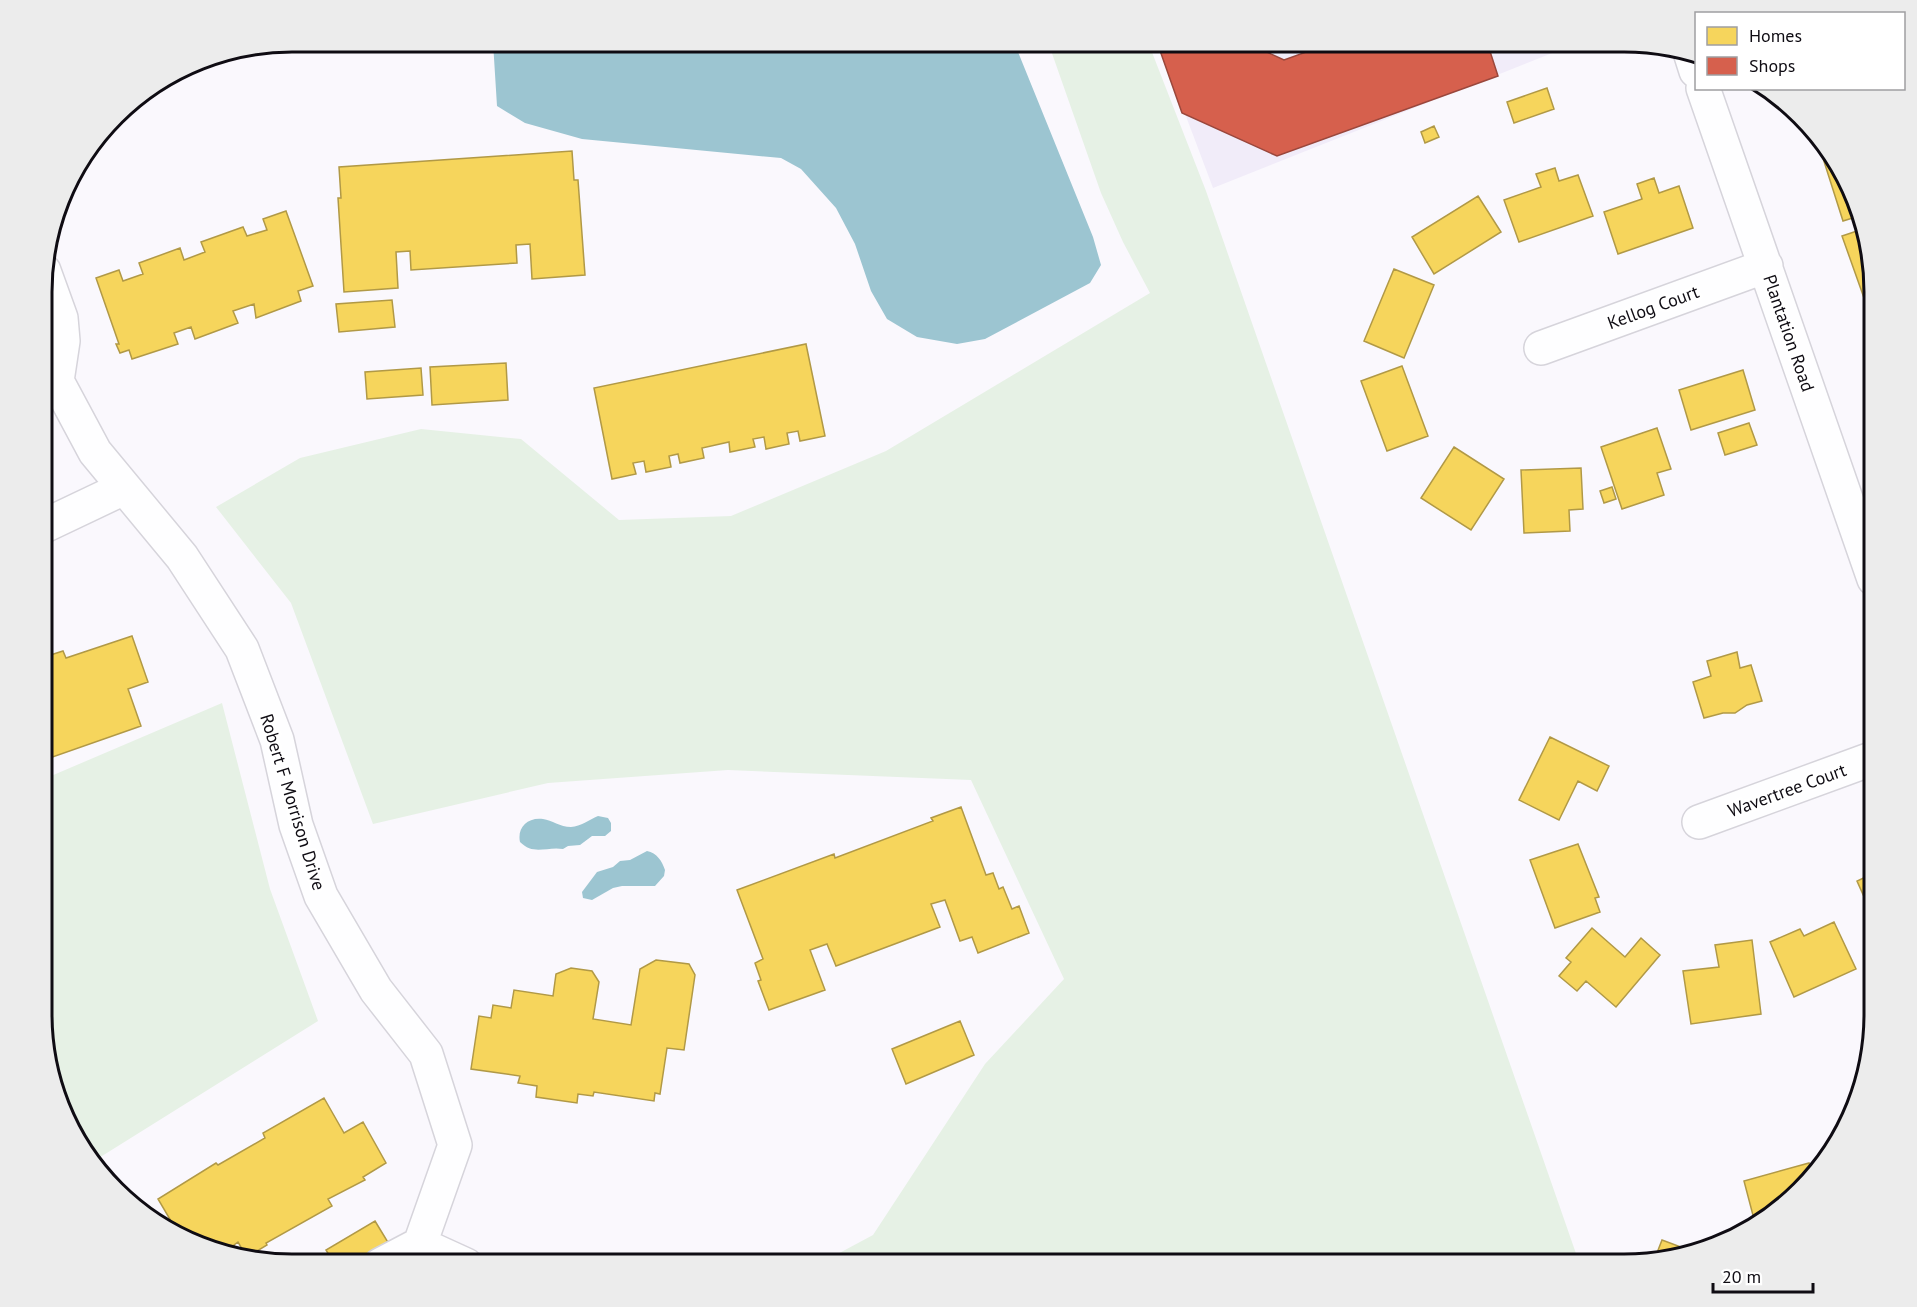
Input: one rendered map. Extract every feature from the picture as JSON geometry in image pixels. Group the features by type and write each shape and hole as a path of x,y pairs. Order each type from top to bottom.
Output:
{"street":[{"name":"Plantation Road","path":"1704,90 1864,547"},
{"name":"Kellog Court","path":"1541,348 1766,266"},
{"name":"Robert F Morrison Drive","path":"52,293 61,318 63,341 52,370"},
{"name":"Robert F Morrison Drive","path":"52,375 95,452 182,558 242,649 277,740 296,825 321,896 376,990 426,1054 455,1144 420,1244"},
{"path":"52,522 124,488"},
{"name":"Wavertree Court","path":"1699,822 1864,762"},
{"path":"400,1254 420,1244 443,1254"}],"shaded area":[{"path":"1052,52 1152,52 1206,191 1576,1254 838,1254 873,1235 985,1064 1064,979 971,780 728,770 548,783 373,824 291,603 216,507 300,458 421,429 521,439 619,520 731,516 886,451 1150,293 1123,242 1101,193"},
{"path":"1162,52 1555,52 1213,188"},
{"path":"222,703 270,889 318,1021 100,1157 77,1120 65,1091 57,1061 53,1030 52,776"}],"water":[{"path":"494,52 1018,52 1093,237 1101,265 1090,283 985,339 957,344 917,337 887,319 871,291 855,244 836,208 801,169 781,158 582,139 525,123 497,106"},
{"path":"598,816 608,818 611,831 605,836 592,836 580,845 563,849 536,850 520,842 522,828 532,820 543,819 571,827"},
{"path":"647,851 659,858 665,870 664,876 655,886 622,886 613,888 592,900 583,898 582,892 597,872"}],"building: Homes":[{"path":"1547,88 1554,109 1514,123 1507,102"},
{"path":"1434,126 1439,137 1425,143 1421,132"},
{"path":"572,151 574,180 578,180 585,275 532,279 530,244 516,245 517,263 411,270 410,251 396,252 398,288 344,292 338,198 341,198 339,167"},
{"path":"1823,157 1840,187 1852,216 1853,218 1843,221"},
{"path":"1555,168 1559,181 1578,175 1593,216 1519,242 1504,200 1541,187 1536,174"},
{"path":"1654,178 1659,193 1679,186 1693,228 1618,254 1604,212 1642,199 1637,184"},
{"path":"1478,196 1501,232 1434,274 1412,237"},
{"path":"286,211 313,286 298,291 301,301 256,318 254,304 233,311 238,323 195,339 191,327 174,333 178,344 132,359 129,350 120,353 96,278 119,270 123,281 143,274 139,263 180,248 184,260 205,252 201,242 243,227 247,236 267,230 263,219"},
{"path":"1856,231 1864,277 1864,298 1842,236"},
{"path":"1394,269 1434,285 1404,358 1364,341"},
{"path":"392,300 395,327 339,332 336,304"},
{"path":"806,344 825,436 800,441 798,431 787,433 789,444 766,449 764,437 753,439 755,447 730,452 729,442 702,448 704,458 680,463 678,454 669,456 671,467 646,472 644,461 633,463 636,474 612,479 594,388"},
{"path":"506,363 508,400 432,405 430,367"},
{"path":"1402,366 1428,436 1387,451 1361,381"},
{"path":"421,368 423,395 367,399 365,372"},
{"path":"1743,370 1755,410 1691,430 1679,390"},
{"path":"1749,423 1757,445 1725,455 1718,433"},
{"path":"1657,428 1671,469 1657,473 1664,495 1622,509 1601,447"},
{"path":"1454,447 1504,479 1471,530 1421,498"},
{"path":"1581,468 1583,509 1569,510 1570,531 1524,533 1521,470"},
{"path":"1612,487 1616,499 1604,503 1600,491"},
{"path":"132,636 148,682 128,689 141,726 52,757 52,654 63,651 66,658"},
{"path":"1737,652 1740,668 1751,665 1762,701 1747,705 1735,713 1723,713 1704,718 1693,682 1711,676 1707,661"},
{"path":"1550,737 1609,766 1597,791 1578,781 1559,820 1519,800"},
{"path":"961,807 986,875 993,873 999,889 1003,887 1012,909 1019,906 1029,933 978,953 972,937 960,941 945,900 931,904 940,927 836,966 827,944 810,950 825,990 769,1010 758,981 761,980 755,963 763,959 737,890 834,854 835,858 933,821 931,818"},
{"path":"1578,844 1599,897 1595,898 1600,912 1555,928 1530,860"},
{"path":"1864,878 1864,897 1857,881"},
{"path":"1834,922 1856,969 1794,997 1770,942 1800,929 1804,936"},
{"path":"1592,928 1625,957 1641,938 1660,955 1616,1007 1586,981 1577,991 1559,976 1571,962 1566,958"},
{"path":"1752,940 1761,1014 1691,1024 1683,971 1719,967 1715,945"},
{"path":"656,960 689,964 695,975 684,1050 667,1048 660,1094 655,1093 654,1101 594,1092 593,1096 578,1094 577,1103 536,1097 537,1086 518,1083 520,1076 471,1069 479,1016 491,1018 493,1005 511,1008 514,990 553,996 556,974 571,968 592,971 599,982 593,1019 631,1025 640,969"},
{"path":"960,1021 974,1055 906,1084 892,1049"},
{"path":"324,1098 344,1133 363,1122 386,1163 363,1177 365,1180 328,1199 332,1206 266,1243 267,1245 256,1251 242,1249 238,1242 234,1245 235,1247 216,1242 171,1221 158,1199 216,1163 218,1165 265,1138 263,1133"},
{"path":"1809,1163 1810,1167 1805,1173 1783,1195 1753,1217 1744,1181"},
{"path":"375,1221 389,1244 373,1254 328,1254 326,1250"},
{"path":"1662,1240 1681,1247 1671,1250 1657,1252"}],"building: Shops":[{"path":"1161,52 1267,52 1284,60 1306,52 1490,52 1498,76 1277,156 1182,113"}]}
